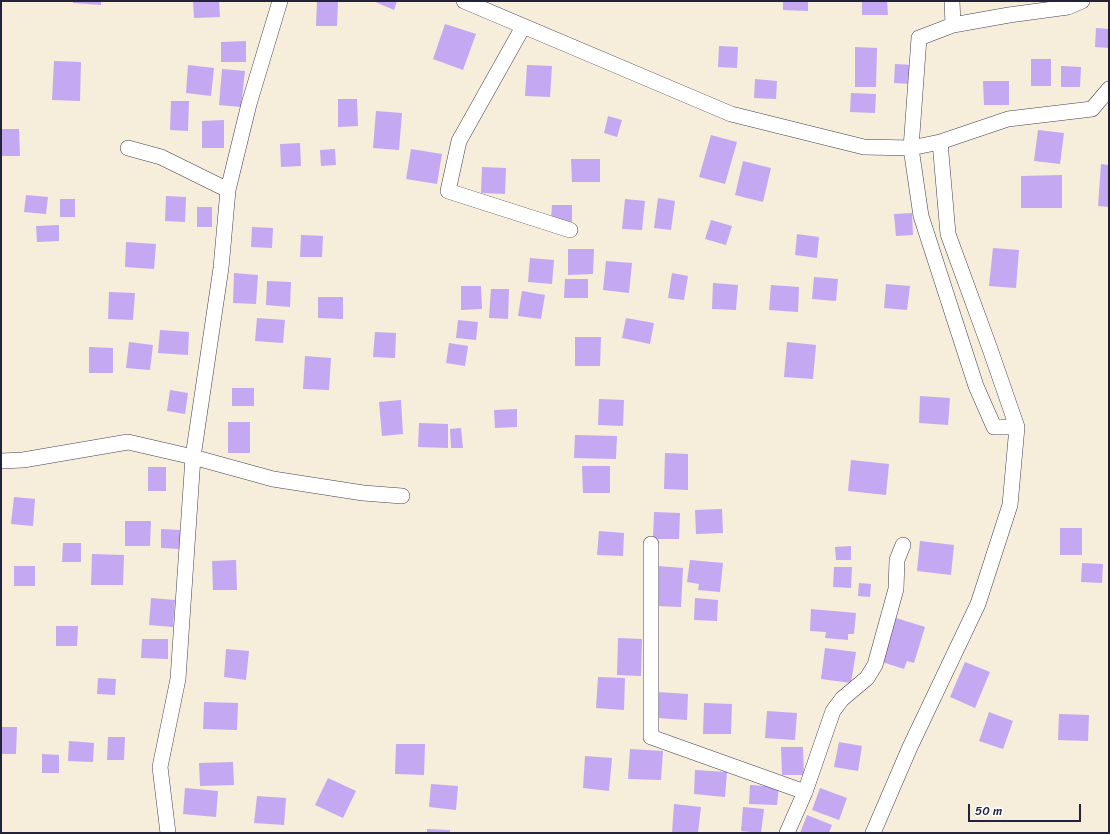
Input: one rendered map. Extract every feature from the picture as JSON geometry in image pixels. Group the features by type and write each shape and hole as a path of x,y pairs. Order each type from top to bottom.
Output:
{"street":[{"path":"168,833 160,768 178,679 193,457 221,268 228,190 249,104 280,1"},
{"path":"464,1 731,114 864,147 911,148 940,142 1008,119 1092,109 1109,89"},
{"path":"952,1 952,25"},
{"path":"1017,427 994,427 976,386 921,216 911,148 919,38 952,25 1068,7 1082,1"},
{"path":"523,27 459,141 448,191 570,230"},
{"path":"873,833 910,747 978,604 1010,505 1017,427 948,234 940,142"},
{"path":"128,148 160,157 228,190"},
{"path":"1,461 23,460 128,442 193,457 273,479 363,494 402,496"},
{"path":"651,544 651,737 805,792"},
{"path":"787,833 805,792 833,711 842,699 867,678 875,665 896,589 897,560 902,545"}],"building":[{"path":"73,1 101,1 101,5 73,3"},
{"path":"193,1 219,1 220,17 194,18"},
{"path":"317,1 338,1 337,26 316,26"},
{"path":"373,1 397,1 394,10"},
{"path":"783,1 808,1 808,11 783,10"},
{"path":"862,1 887,1 888,15 862,15"},
{"path":"445,24 476,34 463,70 433,59"},
{"path":"1096,28 1109,29 1109,48 1095,47"},
{"path":"246,41 246,62 221,62 221,42"},
{"path":"719,46 738,47 737,68 718,67"},
{"path":"855,47 877,48 876,87 855,87"},
{"path":"1031,59 1051,59 1051,86 1031,86"},
{"path":"54,61 81,62 80,101 52,100"},
{"path":"895,64 912,65 911,84 894,83"},
{"path":"188,65 214,68 211,96 186,93"},
{"path":"527,65 552,66 550,97 525,96"},
{"path":"1061,66 1081,67 1080,87 1061,87"},
{"path":"222,69 245,71 241,107 219,105"},
{"path":"755,79 777,81 776,99 754,98"},
{"path":"983,81 1009,81 1009,105 984,105"},
{"path":"851,93 876,94 875,113 850,112"},
{"path":"338,99 357,99 358,126 338,127"},
{"path":"171,101 189,101 188,131 170,130"},
{"path":"376,111 402,113 399,150 373,148"},
{"path":"608,116 622,120 617,137 604,133"},
{"path":"224,120 224,148 202,148 202,121"},
{"path":"1,129 19,129 20,156 1,156"},
{"path":"1038,130 1064,133 1060,164 1034,161"},
{"path":"711,135 737,142 725,184 699,177"},
{"path":"300,143 301,166 281,167 280,144"},
{"path":"335,149 336,165 321,166 320,150"},
{"path":"411,149 442,154 437,184 406,179"},
{"path":"571,159 600,159 600,182 572,182"},
{"path":"743,161 771,168 763,202 735,195"},
{"path":"1101,164 1109,165 1109,207 1098,206"},
{"path":"482,167 506,168 505,194 481,193"},
{"path":"1062,175 1062,208 1021,208 1021,176"},
{"path":"26,195 48,197 46,214 24,212"},
{"path":"166,196 186,197 185,222 165,221"},
{"path":"658,198 675,201 671,230 654,228"},
{"path":"60,199 75,199 75,217 60,217"},
{"path":"625,199 645,201 642,230 622,229"},
{"path":"552,205 572,205 572,222 551,221"},
{"path":"197,207 212,207 212,227 197,227"},
{"path":"912,213 913,235 896,236 894,214"},
{"path":"711,220 732,226 726,245 705,239"},
{"path":"59,225 59,241 37,242 36,226"},
{"path":"252,227 273,228 272,248 251,247"},
{"path":"797,234 819,237 817,258 795,255"},
{"path":"301,235 323,236 322,257 300,257"},
{"path":"126,242 156,244 154,269 125,267"},
{"path":"993,248 1019,250 1016,288 989,286"},
{"path":"568,249 594,249 593,274 568,275"},
{"path":"530,258 554,260 552,284 528,282"},
{"path":"606,261 632,263 629,293 603,290"},
{"path":"234,273 258,275 256,304 233,303"},
{"path":"672,273 688,276 684,300 668,298"},
{"path":"814,277 838,279 836,301 812,299"},
{"path":"565,279 588,279 588,298 564,298"},
{"path":"267,281 291,282 290,307 266,305"},
{"path":"713,283 738,285 736,310 712,309"},
{"path":"886,284 910,286 907,310 884,308"},
{"path":"771,285 799,287 798,312 769,310"},
{"path":"461,286 481,286 482,309 461,310"},
{"path":"491,289 509,289 508,319 489,318"},
{"path":"522,291 545,295 541,319 518,316"},
{"path":"109,292 135,293 133,320 108,319"},
{"path":"318,297 343,297 343,319 318,318"},
{"path":"257,318 285,320 283,343 255,341"},
{"path":"626,318 654,323 650,344 622,338"},
{"path":"458,320 478,322 476,340 456,338"},
{"path":"160,330 189,332 188,355 158,353"},
{"path":"375,332 396,333 395,358 373,357"},
{"path":"575,337 601,337 600,366 575,366"},
{"path":"129,342 153,345 150,370 126,368"},
{"path":"787,342 816,345 813,379 784,377"},
{"path":"449,343 468,346 465,366 446,363"},
{"path":"89,347 113,348 113,373 89,373"},
{"path":"305,356 331,358 329,390 303,389"},
{"path":"232,388 254,388 254,406 232,406"},
{"path":"170,390 188,393 185,414 167,411"},
{"path":"920,396 950,398 948,425 919,423"},
{"path":"599,399 624,400 623,426 598,425"},
{"path":"401,400 403,434 382,436 379,402"},
{"path":"517,409 517,427 495,428 494,410"},
{"path":"228,422 250,422 250,453 228,453"},
{"path":"419,423 448,424 448,448 418,447"},
{"path":"461,428 463,448 451,448 450,429"},
{"path":"575,435 617,436 616,459 574,458"},
{"path":"665,453 688,454 688,490 664,489"},
{"path":"851,460 889,464 886,495 848,491"},
{"path":"582,466 610,466 610,493 583,493"},
{"path":"148,467 166,467 166,491 148,491"},
{"path":"14,497 35,499 33,526 11,524"},
{"path":"722,509 723,533 696,534 695,510"},
{"path":"654,512 680,513 679,539 653,539"},
{"path":"125,521 151,521 150,546 125,546"},
{"path":"1060,528 1082,528 1082,555 1060,555"},
{"path":"161,529 181,530 180,549 161,548"},
{"path":"599,531 624,533 623,556 597,555"},
{"path":"920,541 954,545 951,575 917,571"},
{"path":"63,543 81,543 81,562 62,562"},
{"path":"851,546 851,560 836,560 835,547"},
{"path":"92,554 124,555 123,585 91,585"},
{"path":"236,560 237,590 213,590 212,561"},
{"path":"690,560 723,563 720,592 698,590 699,584 687,582"},
{"path":"1082,563 1103,564 1102,583 1081,582"},
{"path":"14,566 35,566 35,586 14,586"},
{"path":"658,566 683,568 681,607 656,606"},
{"path":"834,567 852,567 851,588 833,587"},
{"path":"859,583 871,584 870,597 858,596"},
{"path":"151,598 175,600 173,627 149,625"},
{"path":"695,598 718,600 717,621 694,620"},
{"path":"811,609 856,613 854,634 848,634 848,640 825,638 826,632 810,631"},
{"path":"896,618 925,627 914,663 907,661 904,669 882,662"},
{"path":"56,626 78,626 77,646 56,646"},
{"path":"618,638 642,639 641,676 617,675"},
{"path":"142,639 168,639 168,659 141,658"},
{"path":"825,648 856,652 851,683 821,679"},
{"path":"226,649 249,651 246,680 224,677"},
{"path":"965,662 990,672 975,708 950,697"},
{"path":"598,677 625,678 624,710 596,708"},
{"path":"98,678 116,679 115,695 97,694"},
{"path":"658,692 688,694 687,720 657,718"},
{"path":"204,702 238,703 237,730 203,729"},
{"path":"704,703 732,704 731,734 703,734"},
{"path":"767,711 797,713 795,740 765,738"},
{"path":"989,712 1013,721 1003,749 979,741"},
{"path":"1059,714 1089,715 1088,741 1058,740"},
{"path":"1,727 17,727 16,754 1,754"},
{"path":"108,737 125,737 124,760 107,760"},
{"path":"69,741 94,743 93,762 68,761"},
{"path":"839,742 862,746 858,771 834,767"},
{"path":"396,744 425,744 424,775 395,774"},
{"path":"781,747 803,747 804,775 782,775"},
{"path":"630,749 663,751 661,780 628,779"},
{"path":"42,754 59,755 59,773 42,773"},
{"path":"585,756 612,758 609,791 583,788"},
{"path":"233,762 234,785 200,786 199,763"},
{"path":"695,770 727,772 725,797 694,794"},
{"path":"328,778 356,791 343,818 315,805"},
{"path":"431,784 458,786 456,810 429,807"},
{"path":"750,785 779,787 777,805 749,804"},
{"path":"185,788 218,791 216,817 183,814"},
{"path":"820,788 847,798 839,820 812,810"},
{"path":"257,796 286,798 284,825 254,823"},
{"path":"674,804 701,807 698,833 672,833"},
{"path":"743,807 764,809 761,833 741,831"},
{"path":"807,815 832,825 829,833 800,833"},
{"path":"427,829 450,830 450,833 427,833"}]}
